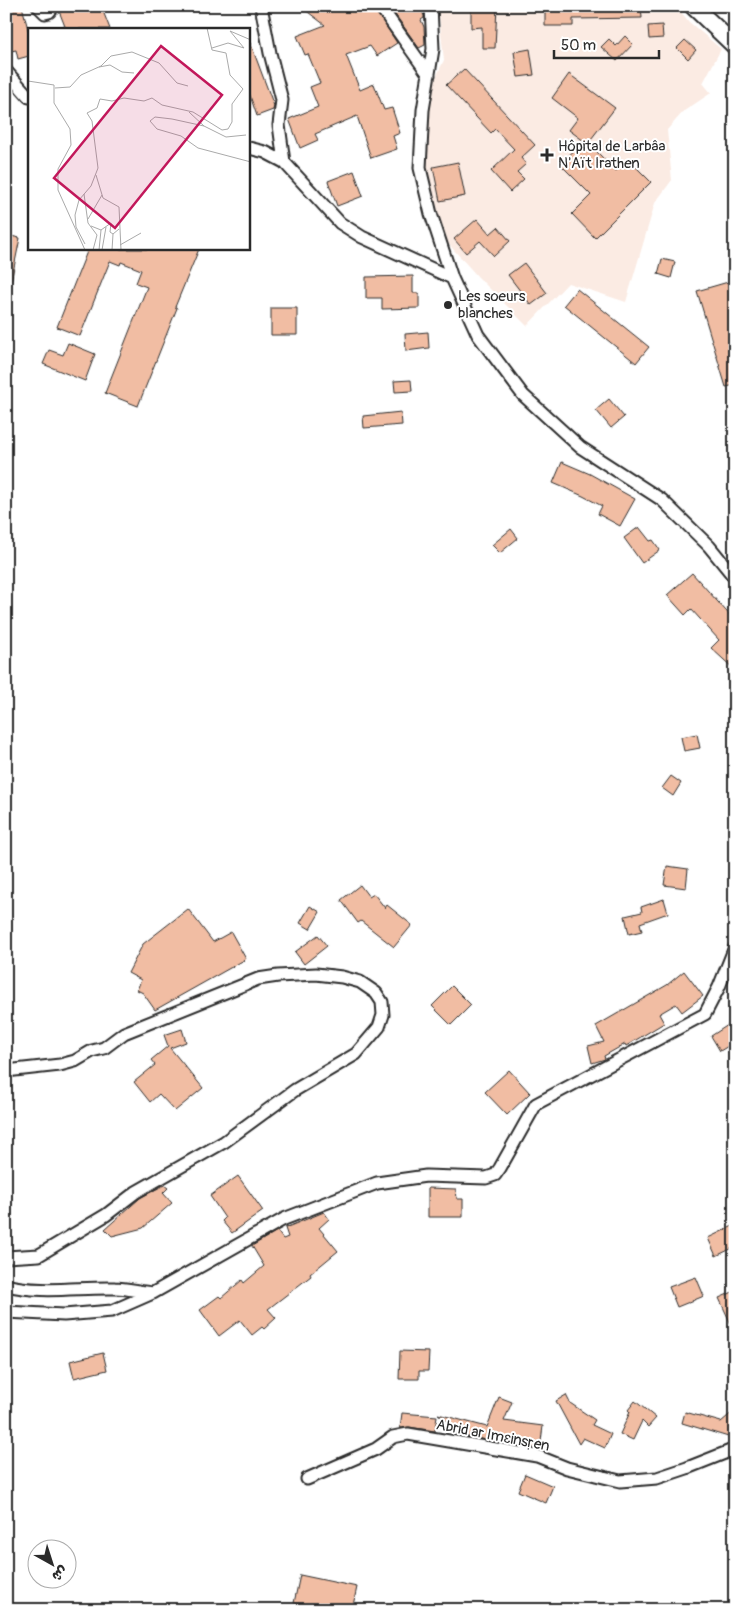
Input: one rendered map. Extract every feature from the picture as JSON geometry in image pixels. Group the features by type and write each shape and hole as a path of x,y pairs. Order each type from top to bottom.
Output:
{"main road":[{"path":"693,6 735,46"}],"street":[{"path":"38,6 45,13 49,12 54,6"},
{"path":"261,6 282,100 279,125 284,162"},
{"path":"380,6 429,75"},
{"path":"431,6 434,49 423,110 420,168 431,214 452,278 478,335 523,395 580,447 662,500 709,546 735,578"},
{"path":"6,70 28,96"},
{"path":"250,148 265,152 284,162 340,223 362,237 452,278"},
{"path":"6,1312 64,1315 112,1311 153,1293 284,1219 377,1183 426,1176 486,1178 494,1175 512,1148 525,1121 536,1104 705,1014 719,987 735,947"},
{"path":"6,1071 60,1065 75,1061 92,1051 104,1048 124,1033 258,979 316,974 342,977 360,982 376,993 382,1002 383,1015 379,1027 356,1054 295,1090 224,1142 136,1192 106,1215 39,1255 6,1258"},
{"path":"6,1286 47,1291 116,1288 153,1293"},
{"name":"Abrid ar Imɛinsṛen","path":"307,1479 376,1449 393,1437 408,1434 537,1456 567,1468 620,1481 657,1478 735,1449"}],"shaded area":[{"name":"Hôpital de Larbâa N'Aït Irathen","path":"438,6 676,6 689,22 721,49 703,83 711,93 684,111 667,130 672,180 655,203 626,302 568,283 527,326 478,277 445,240 427,180 424,130 430,90 444,60"}],"building":[{"path":"6,6 22,6 28,29 28,56 18,59 16,50 6,52"},
{"path":"61,6 101,6 110,28 66,28 59,11"},
{"path":"300,6 373,6 397,43 377,56 370,46 346,55 360,90 374,84 384,110 392,108 400,133 393,136 397,149 371,158 357,116 315,134 318,140 300,148 289,119 318,107 310,87 320,83 308,54 305,55 297,36 325,25"},
{"path":"389,6 420,6 424,16 421,20 424,27 425,45 419,48"},
{"path":"471,6 497,6 495,48 482,48 482,27 471,28"},
{"path":"545,6 641,6 642,18 573,19 573,26 545,26"},
{"path":"662,25 663,38 649,39 648,26"},
{"path":"625,36 633,44 617,61 601,47 609,39 616,46"},
{"path":"685,40 696,50 688,59 677,48"},
{"path":"250,42 274,106 273,110 257,116 250,96"},
{"path":"530,49 534,75 518,77 514,52"},
{"path":"464,69 535,145 521,158 526,164 517,172 524,179 510,192 491,171 514,149 495,129 491,133 446,85"},
{"path":"569,74 615,108 588,143 616,171 628,159 651,182 595,238 572,214 591,195 560,164 584,141 569,130 578,118 552,98"},
{"path":"458,162 465,196 440,201 433,167"},
{"path":"354,171 363,196 337,206 328,181"},
{"path":"477,219 490,234 498,227 510,241 494,256 480,241 466,253 454,239"},
{"path":"6,235 20,238 11,282 6,281"},
{"path":"88,250 199,250 138,406 105,393 147,287 136,283 141,270 121,262 120,265 110,261 80,336 57,327"},
{"path":"662,259 675,262 671,278 658,274"},
{"path":"524,263 547,293 531,305 508,275"},
{"path":"413,276 413,293 419,293 419,308 382,309 382,298 366,298 366,277"},
{"path":"735,280 735,385 726,387 697,291"},
{"path":"577,289 649,347 636,363 564,305"},
{"path":"271,308 297,308 297,335 271,335"},
{"path":"428,332 429,348 406,351 405,334"},
{"path":"68,343 95,354 85,381 43,364 49,350 63,355"},
{"path":"411,380 412,391 395,392 394,381"},
{"path":"609,399 624,417 611,428 596,410"},
{"path":"401,412 402,425 364,428 363,416"},
{"path":"562,462 590,474 635,499 620,526 598,514 602,506 553,483"},
{"path":"639,527 650,541 653,540 660,550 642,563 624,538"},
{"path":"511,529 518,538 500,553 492,545"},
{"path":"692,573 735,621 735,670 711,648 719,640 691,609 685,615 667,595"},
{"path":"697,734 700,748 684,751 681,737"},
{"path":"671,776 681,783 673,796 662,788"},
{"path":"667,866 688,869 686,888 664,885"},
{"path":"360,885 369,897 374,894 385,908 387,905 412,925 394,947 361,921 358,923 341,900"},
{"path":"664,899 668,913 640,923 642,931 629,934 625,916 642,912 641,907"},
{"path":"310,906 320,912 310,929 300,923"},
{"path":"188,909 213,942 231,932 246,959 155,1010 143,993 137,990 141,980 128,973 143,944"},
{"path":"318,935 327,946 304,964 295,952"},
{"path":"684,971 703,996 682,1012 676,1004 659,1014 664,1023 626,1046 625,1044 604,1056 605,1059 592,1063 588,1046 604,1042 596,1026 667,985"},
{"path":"452,986 471,1005 451,1025 432,1006"},
{"path":"728,1025 735,1037 735,1042 720,1051 711,1036"},
{"path":"182,1029 186,1042 170,1048 203,1088 175,1111 159,1094 150,1102 134,1082 155,1065 151,1060 168,1046 164,1035"},
{"path":"509,1070 530,1093 507,1115 485,1092"},
{"path":"238,1176 263,1211 232,1233 222,1221 225,1218 210,1196"},
{"path":"164,1185 168,1188 163,1193 172,1203 143,1228 112,1236 105,1229 140,1198"},
{"path":"428,1188 456,1189 457,1199 463,1199 463,1217 428,1217"},
{"path":"324,1212 329,1219 319,1228 338,1251 310,1274 311,1276 268,1309 276,1318 264,1329 262,1327 252,1335 240,1320 219,1336 200,1310 219,1296 221,1298 242,1280 244,1283 264,1266 252,1246 277,1231 283,1239 288,1237 285,1228"},
{"path":"735,1225 735,1247 716,1256 708,1238"},
{"path":"696,1277 704,1296 677,1307 669,1287"},
{"path":"735,1291 735,1333 719,1298"},
{"path":"400,1351 429,1352 428,1371 419,1371 419,1379 399,1379"},
{"path":"103,1353 107,1370 74,1378 70,1361"},
{"path":"566,1395 570,1403 595,1420 592,1425 611,1434 605,1448 583,1438 579,1444 556,1401"},
{"path":"499,1397 512,1402 504,1421 543,1426 540,1449 457,1435 458,1430 438,1414 487,1427"},
{"path":"635,1401 656,1418 648,1427 642,1421 633,1440 620,1434 630,1412 628,1410"},
{"path":"735,1410 735,1439 682,1423 685,1412 721,1422"},
{"path":"402,1413 437,1416 435,1431 409,1427 400,1428"},
{"path":"525,1474 553,1486 546,1503 518,1491"},
{"path":"300,1575 357,1587 352,1610 326,1610 294,1603"}],"place":[{"name":"Hôpital de Larbâa N'Aït Irathen","path":"547,155"},
{"name":"Les soeurs blanches","path":"448,305"}]}
